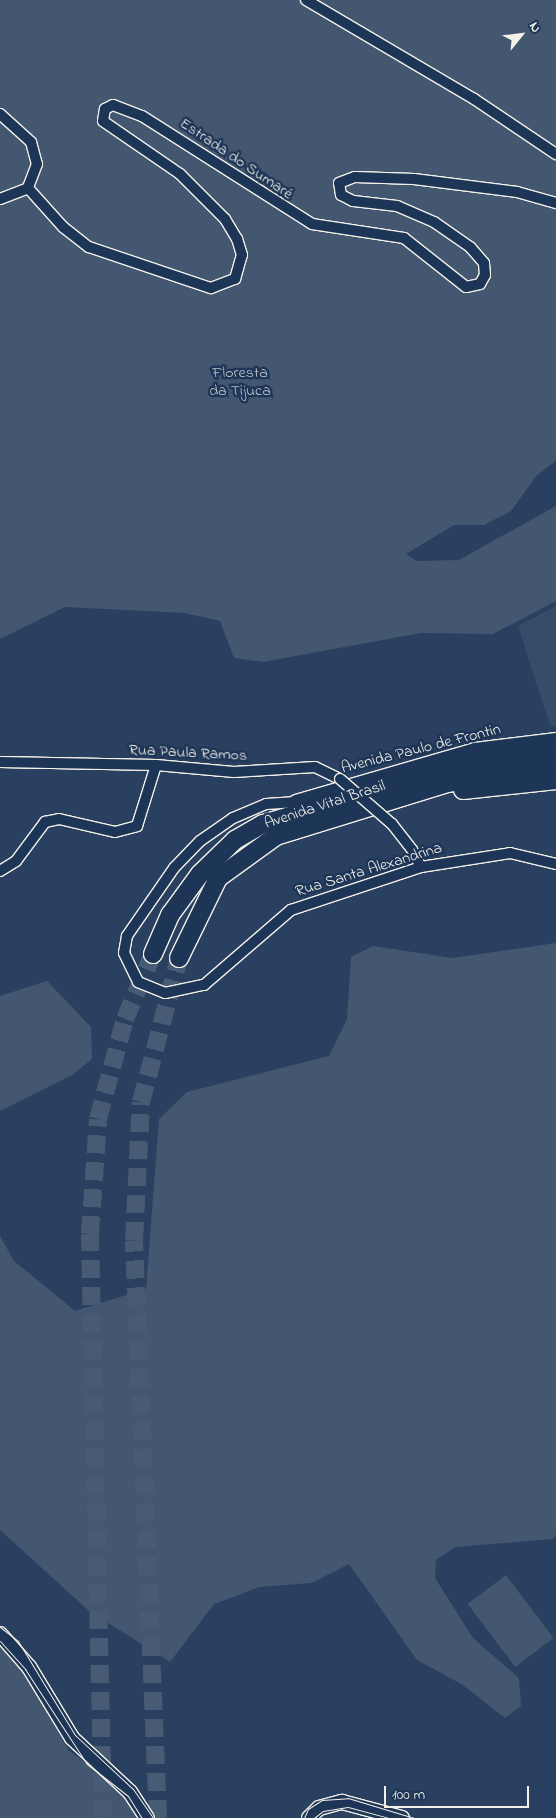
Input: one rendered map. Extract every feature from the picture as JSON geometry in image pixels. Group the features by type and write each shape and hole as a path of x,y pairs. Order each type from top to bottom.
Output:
{"highway":[{"name":"Avenida Vital Brasil","path":"153,954 184,893 235,840 275,819 473,761 556,751"},
{"name":"Avenida Vital Brasil","path":"179,958 208,892 230,867 260,845 290,830 447,783 556,766"},
{"path":"260,845 464,790 556,772"},
{"path":"464,790 556,780"},
{"path":"184,893 205,858 226,836 256,817 296,802"}],"street":[{"path":"306,0 474,99 556,154"},
{"name":"Estrada do Sumaré","path":"28,188 63,227 89,246 211,288 235,278 242,255 237,239 225,219 180,174 103,121 105,109 113,104 142,116 312,224 404,238 466,287 480,284 486,276 484,263 470,247 434,222 396,206 370,206 347,198 338,190 339,183 355,177 414,179 517,192 556,203"},
{"path":"0,114 22,130 35,153 35,177 28,188 0,199"},
{"name":"Avenida Paulo de Frontin","path":"296,802 475,750 556,740"},
{"name":"Rua Paula Ramos","path":"0,762 156,765 234,772 322,767 340,779 397,829 422,867"},
{"path":"0,871 16,861 45,822 59,819 114,832 137,826 156,765"},
{"name":"Rua Santa Alexandrina","path":"296,802 266,804 233,818 200,841 174,868 127,936 124,953 138,982 166,993 204,985 291,910 422,867 510,853 556,864"},
{"path":"0,1634 29,1667 72,1738 130,1792 147,1818"},
{"path":"309,1818 319,1808 342,1802 402,1818"}],"shaded area":[{"path":"556,606 556,726 550,725 518,626"}],"green space":[{"name":"Floresta da Tijuca","path":"0,0 556,0 556,461 537,475 511,511 484,525 454,525 406,554 417,561 459,560 556,506 556,601 493,634 421,633 263,662 234,658 220,621 185,613 65,607 0,639"},
{"path":"556,943 556,1535 553,1539 455,1547 436,1560 435,1578 473,1638 519,1678 521,1706 505,1718 463,1685 417,1660 349,1564 311,1583 259,1587 214,1604 170,1662 88,1610 0,1530 0,1236 14,1261 75,1311 146,1289 159,1119 187,1092 329,1056 347,1019 351,957 373,946 452,958"},
{"path":"47,981 91,1027 92,1059 72,1075 0,1111 0,996"},
{"path":"506,1575 554,1638 515,1667 468,1604"},
{"path":"0,1645 30,1678 68,1750 121,1788 138,1818 0,1818"}],"tunnel":[{"path":"103,1818 90,1234 98,1119 125,1019 153,954"},
{"path":"158,1818 134,1240 141,1102 179,958"}],"tram line":[{"path":"0,1627 18,1641 75,1735 133,1789 153,1818"},
{"path":"0,1641 25,1669 87,1764 128,1796 142,1818"},
{"path":"304,1818 308,1809 322,1800 348,1798 414,1818"},
{"path":"314,1818 323,1811 348,1807 389,1818"}]}
